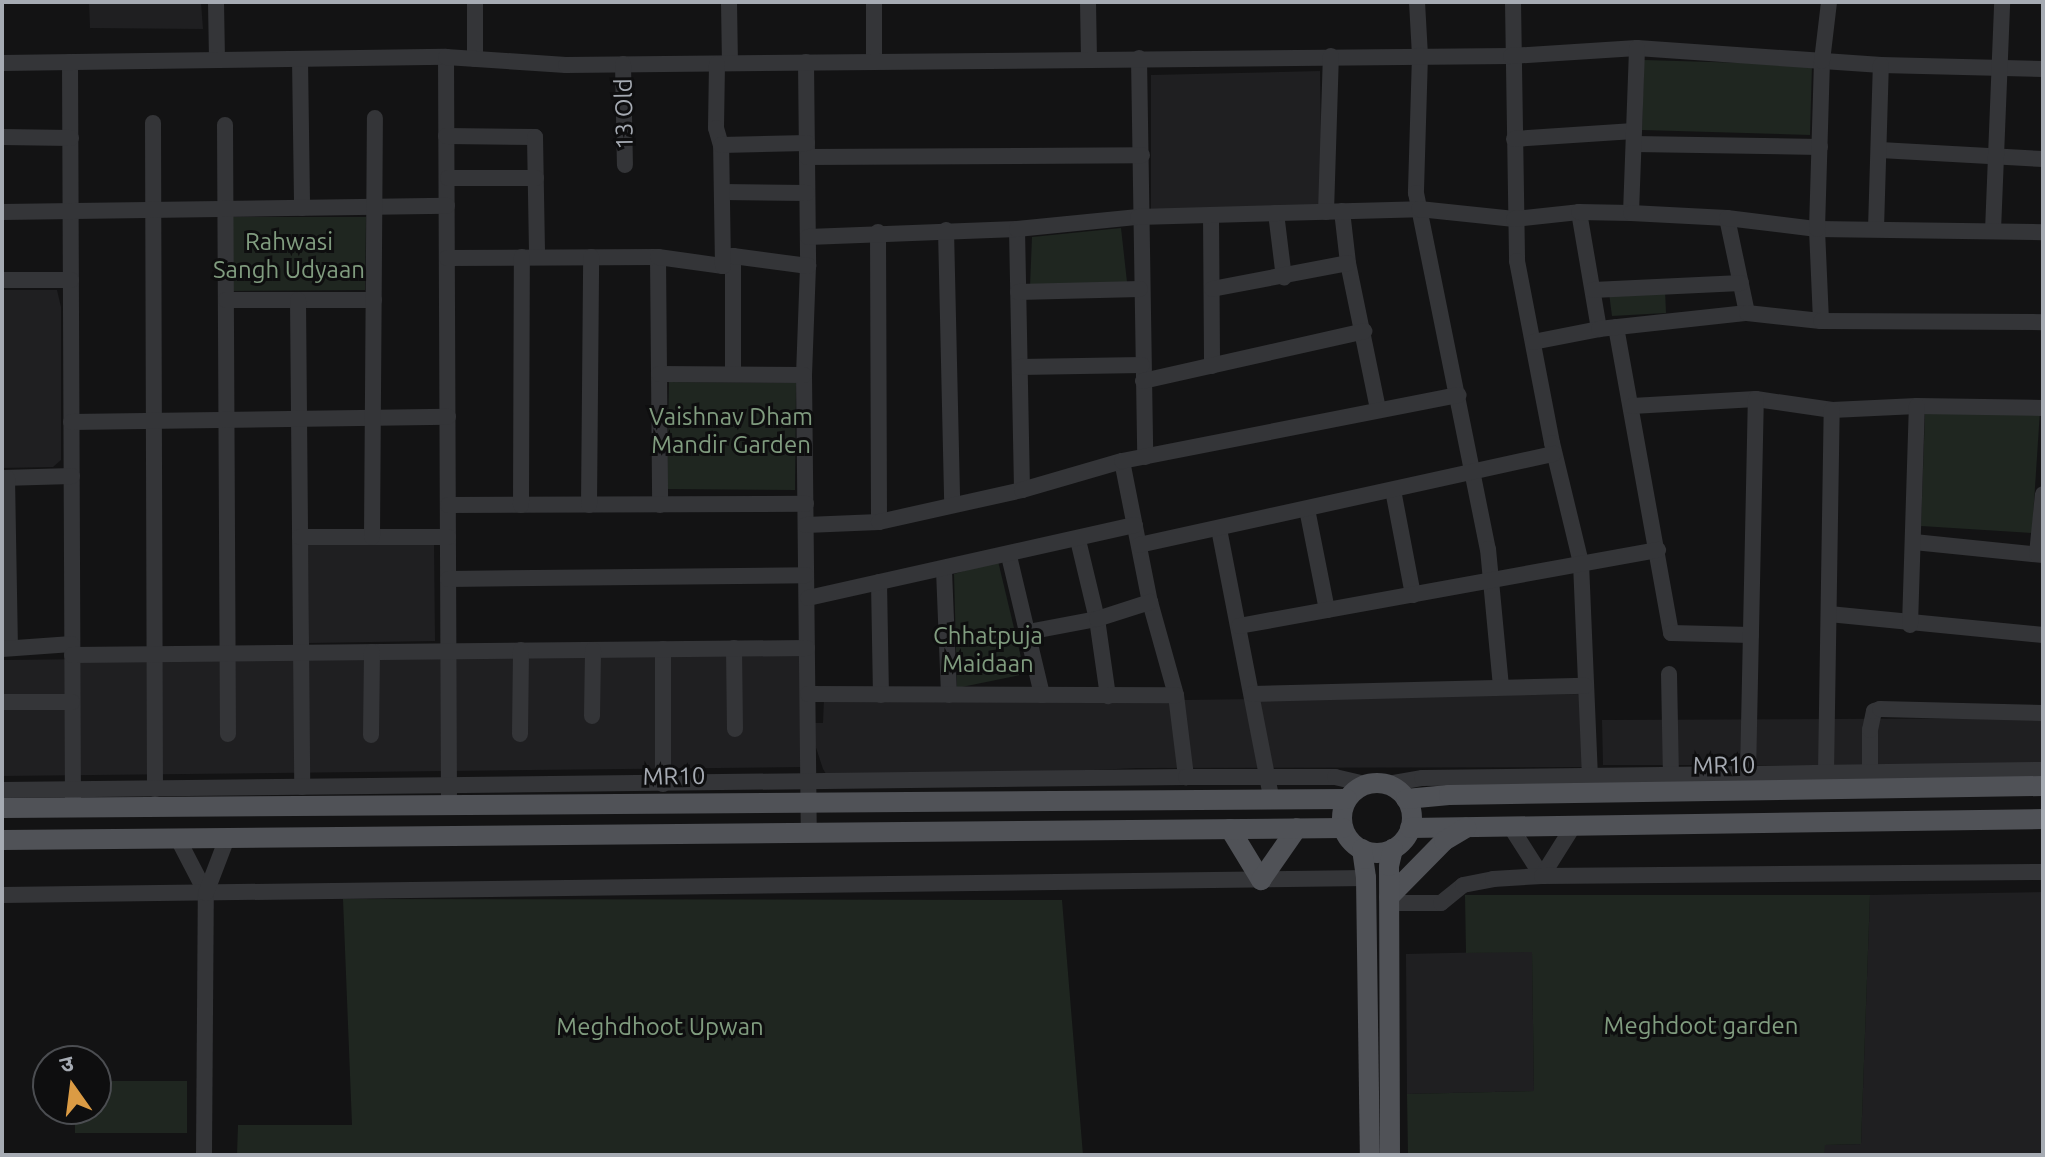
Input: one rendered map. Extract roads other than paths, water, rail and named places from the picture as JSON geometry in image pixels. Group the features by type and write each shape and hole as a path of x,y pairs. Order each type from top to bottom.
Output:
{"main road":[{"path":"1390,1155 1389,900 1393,848 1410,828 1412,818 1406,799 1388,784 1366,784 1347,799 1341,818 1343,828 1354,844 1362,849 1372,852 1393,848"},
{"name":"MR10","path":"1406,799 1449,795 2043,786"},
{"name":"MR10","path":"2,808 73,799 1270,787 1347,799"},
{"path":"1410,828 2043,819"},
{"path":"1389,900 1444,841 1469,826"},
{"path":"1230,829 1261,880 1297,828"},
{"path":"2,840 1343,828"},
{"path":"1362,849 1366,878 1370,1155"}],"street":[{"path":"216,2 217,60"},
{"path":"475,2 475,59"},
{"path":"729,2 716,128 721,145 733,374"},
{"path":"874,2 874,62"},
{"path":"1088,2 1089,59"},
{"path":"1417,2 1420,55 1416,193 1459,395 1491,581 1501,686"},
{"path":"1513,2 1511,56 1517,261 1554,454 1581,563 1590,776"},
{"path":"1821,321 1817,229 1822,61 1829,2"},
{"path":"1993,231 2002,2"},
{"path":"1631,213 1637,48"},
{"path":"2,63 446,57 566,65 723,64 1511,56 1637,48 1881,65 2043,69"},
{"path":"1331,56 1334,211 1364,331 1378,409"},
{"path":"446,57 449,795"},
{"path":"1139,58 1142,155 1138,217 1145,457"},
{"path":"300,59 302,208"},
{"path":"70,62 73,799"},
{"path":"806,62 808,266 804,375 809,833"},
{"name":"13 Old","path":"623,64 625,165"},
{"path":"1876,229 1881,65"},
{"path":"372,537 375,118"},
{"path":"153,123 155,789"},
{"path":"225,125 228,734"},
{"path":"446,136 535,137 536,178 529,257 521,505"},
{"path":"2,137 71,138"},
{"path":"1514,139 1634,138 1820,147"},
{"path":"721,145 807,150 1142,155"},
{"path":"1880,150 2043,159"},
{"path":"448,178 536,178"},
{"path":"722,192 807,193"},
{"path":"2,212 447,206"},
{"path":"808,237 1017,229 1138,217 1419,209 1514,219 1579,212 1631,213 1727,218 1817,229 2043,232"},
{"path":"1579,212 1599,329"},
{"path":"1276,213 1284,278"},
{"path":"1211,215 1212,366"},
{"path":"1727,218 1747,313"},
{"path":"1017,229 1022,490"},
{"path":"946,230 952,504"},
{"path":"878,232 879,522"},
{"path":"589,505 591,257"},
{"path":"447,258 658,257 808,266"},
{"path":"658,257 660,505"},
{"path":"1212,289 1284,278 1348,263"},
{"path":"2,280 71,280"},
{"path":"1593,290 1741,283"},
{"path":"1018,292 1140,289"},
{"path":"226,300 374,300"},
{"path":"298,300 302,787"},
{"path":"1533,342 1599,329 1747,313 1821,321 2043,322"},
{"path":"1616,327 1671,633 1751,635"},
{"path":"1020,367 1142,373 1212,366 1364,331"},
{"path":"659,374 804,375"},
{"path":"806,525 879,522 1022,490 1122,461 1459,395"},
{"path":"1632,406 1756,399 1832,410 1917,406 2043,408"},
{"path":"1748,774 1756,399"},
{"path":"1910,625 1917,406"},
{"path":"1826,773 1832,410"},
{"path":"71,422 448,417"},
{"path":"1139,545 1554,454"},
{"path":"1122,461 1150,602 1176,695 1186,777"},
{"path":"72,476 5,478 6,648 155,654 807,648"},
{"path":"1393,490 1413,595"},
{"path":"1914,542 2040,554 2043,494"},
{"path":"448,505 806,504"},
{"path":"1307,509 1327,610"},
{"path":"808,598 1009,556 1135,525"},
{"path":"1219,529 1270,787"},
{"path":"300,537 448,537"},
{"path":"1078,540 1097,619 1108,696"},
{"path":"1239,626 1658,550"},
{"path":"1009,556 1042,695"},
{"path":"944,570 949,695"},
{"path":"448,579 806,575"},
{"path":"879,582 881,695"},
{"path":"1028,632 1097,619 1150,602"},
{"path":"1829,614 1910,625 2043,635"},
{"path":"734,648 735,729"},
{"path":"663,649 663,784"},
{"path":"520,734 521,650"},
{"path":"592,716 593,650"},
{"path":"371,735 372,652"},
{"path":"1669,674 1671,775"},
{"path":"1252,694 1585,686"},
{"path":"808,694 1176,695"},
{"path":"2,702 72,702"},
{"path":"1870,772 1870,730 1874,711 2043,713"},
{"path":"1388,784 1422,778 2043,770"},
{"path":"2,790 73,799 155,789 302,787 449,795 663,784 809,792 1186,777 1270,787 1335,777 1366,784"},
{"path":"1542,876 1574,825"},
{"path":"1510,826 1542,876"},
{"path":"204,1149 206,893 227,838"},
{"path":"178,839 206,893"},
{"path":"1389,900 1441,903 1463,885 1493,879 1542,876 2043,872"},
{"path":"2,895 1366,878"}],"park label":[{"name":"Rahwasi Sangh Udyaan","path":"289,256"},
{"name":"Vaishnav Dham Mandir Garden","path":"731,431"},
{"name":"Chhatpuja Maidaan","path":"988,650"},
{"name":"Meghdoot garden","path":"1701,1026"},
{"name":"Meghdhoot Upwan","path":"660,1027"}]}
